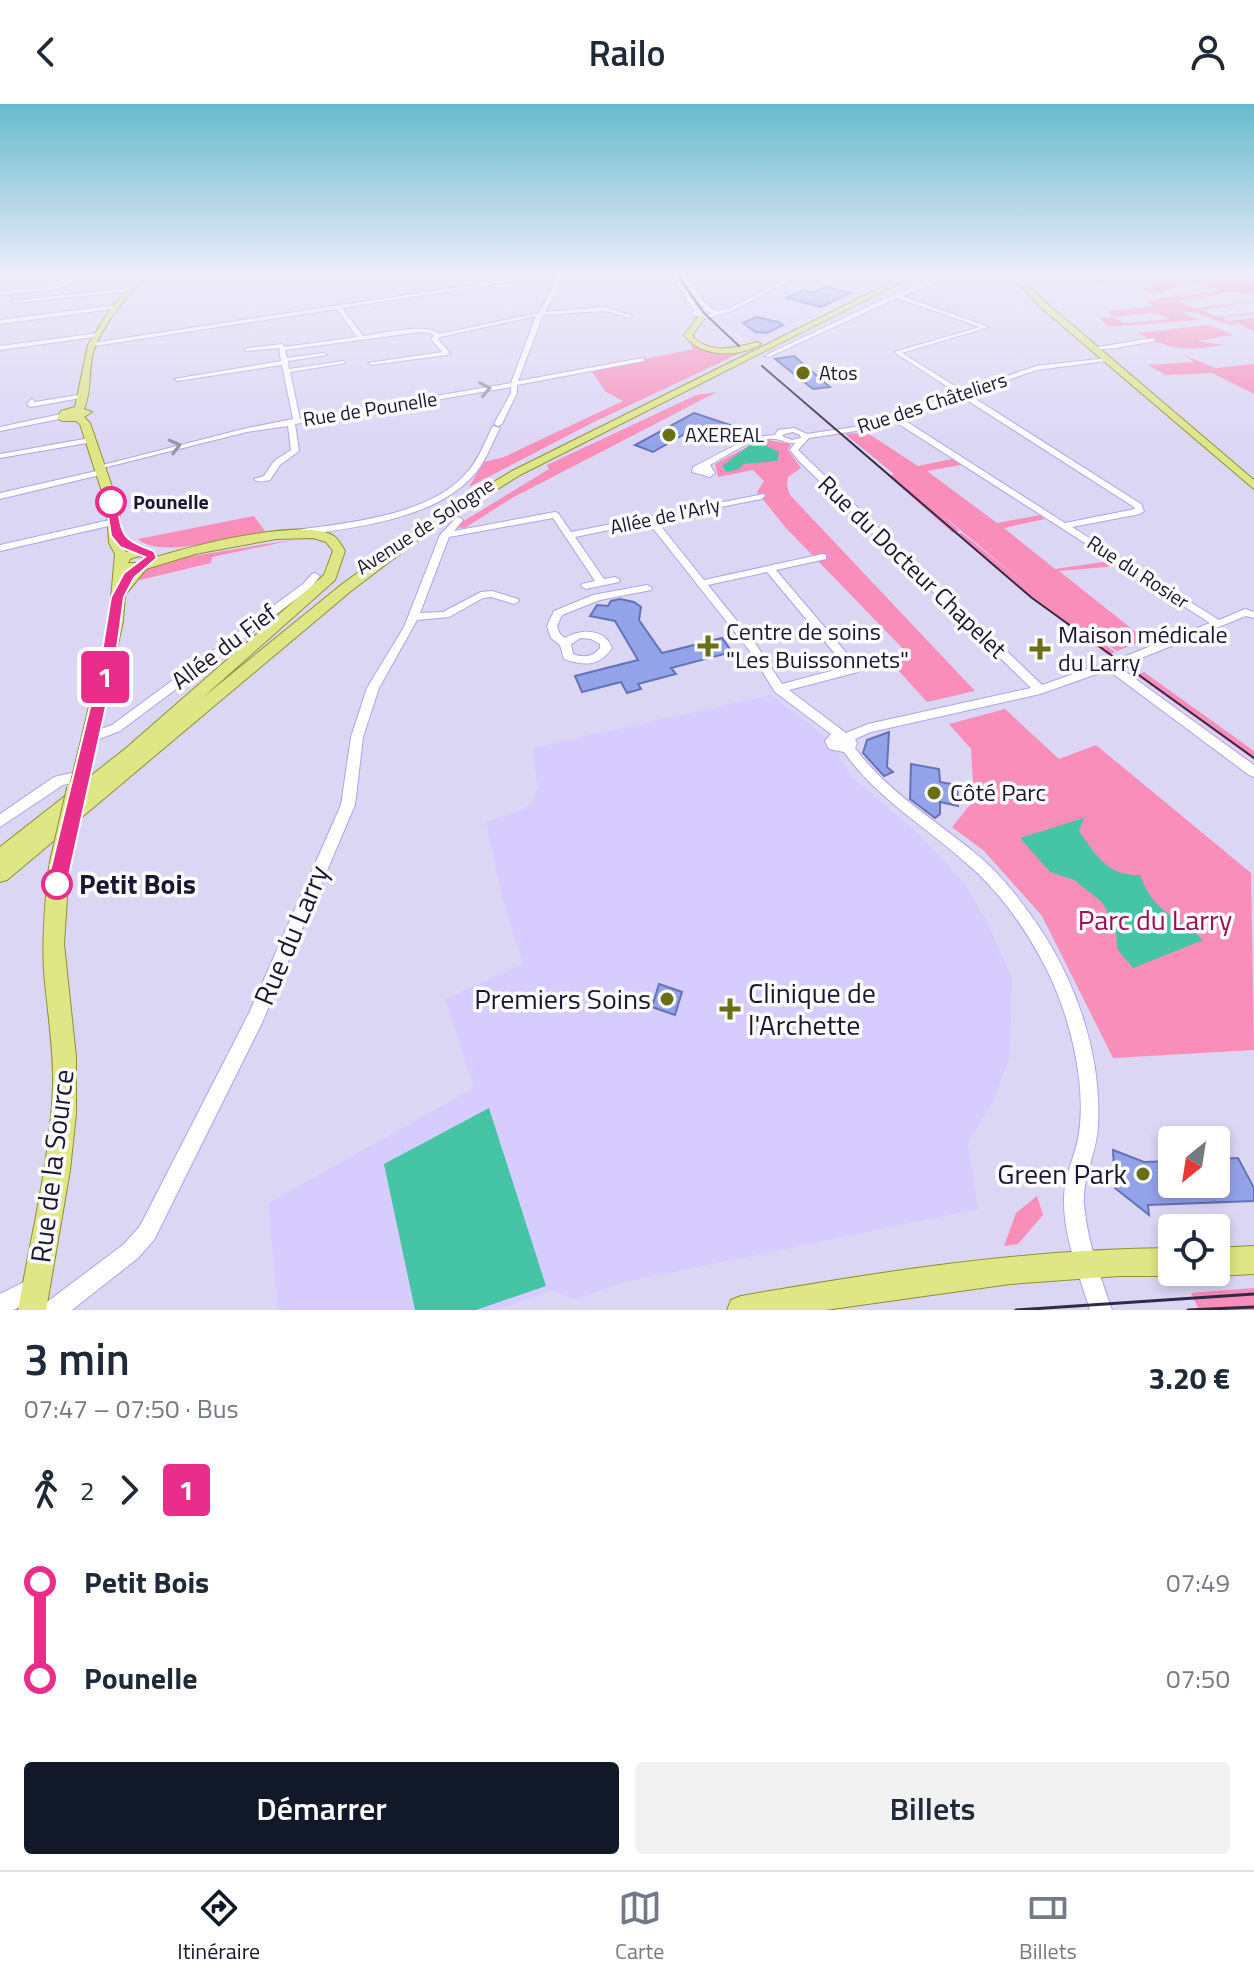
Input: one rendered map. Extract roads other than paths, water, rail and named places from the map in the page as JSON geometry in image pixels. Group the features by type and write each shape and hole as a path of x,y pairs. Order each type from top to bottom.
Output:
{"main road":[{"path":"61,416 67,419 78,414 84,396 89,354 102,331"},
{"path":"690,331 688,339 699,346 733,350 785,331"},
{"name":"Avenue de Sologne","path":"0,858 335,586 399,539 460,499 552,448 790,331"},
{"path":"0,874 397,549 470,500 563,449 802,331"},
{"path":"1074,331 1254,486"},
{"name":"Rue de la Source","path":"34,1298 59,1156 65,1090 66,1057 55,969 53,915 59,867 106,670 120,562 113,507 85,423 78,414"},
{"path":"115,528 130,548 144,559"},
{"path":"120,562 126,567 144,559 290,534 320,535 333,541 339,551 330,577 132,751"},
{"name":"Rue de la Source","path":"117,597 129,575 144,559"},
{"path":"1230,1261 1254,1260"},
{"path":"741,1310 869,1288 1087,1265 1158,1262"}],"street":[{"path":"94,344 176,331"},
{"path":"356,331 362,339"},
{"path":"371,363 447,353 434,339 433,331"},
{"path":"247,350 397,334 462,331"},
{"path":"465,331 473,340"},
{"path":"290,534 354,523 416,507 461,485 471,474 514,393 514,384 534,331"},
{"path":"767,356 821,331"},
{"path":"964,393 897,352 971,331"},
{"path":"0,348 99,335"},
{"path":"1094,348 1122,348 1153,340"},
{"path":"258,479 267,478 277,463 295,451 294,421 282,346"},
{"path":"285,365 324,355"},
{"name":"Rue des Châteliers","path":"707,466 739,444 760,437 778,437 781,432 790,430 803,439 869,427 1036,368 1106,359"},
{"name":"Rue de Pounelle","path":"0,496 195,441 642,360"},
{"path":"177,379 285,365 343,363"},
{"name":"Rue du Rosier","path":"964,393 1126,498 1140,511 1066,525"},
{"path":"32,401 31,405 84,396"},
{"path":"0,429 61,416"},
{"path":"895,418 1066,525"},
{"name":"Rue du Docteur Chapelet","path":"803,439 794,450 802,459 1040,690"},
{"path":"0,456 90,440"},
{"name":"Allée de l'Arly","path":"570,535 761,496"},
{"path":"445,535 550,514 558,517 601,582"},
{"path":"650,519 753,648 779,689 844,741 869,775 905,807 973,860 1038,940 1061,983 1075,1024 1086,1087 1089,1127 1073,1201 1101,1310"},
{"name":"Rue du Larry","path":"55,1310 131,1251 147,1233 255,1019 348,805 357,737 373,688 413,617 445,535 459,520"},
{"path":"333,541 339,530 354,523"},
{"name":"Rue du Rosier","path":"1066,525 1218,624"},
{"path":"0,548 115,528"},
{"path":"701,584 823,557"},
{"path":"769,569 854,669 779,689"},
{"name":"Allée du Fief","path":"88,744 116,728 307,586 315,576"},
{"path":"586,586 615,580"},
{"path":"475,584 481,595"},
{"path":"565,643 555,636 552,626 558,613 567,606 647,588"},
{"path":"413,617 445,615 481,595 492,594 514,601"},
{"path":"844,741 868,728 1040,690 1110,666 1245,612 1254,615"},
{"path":"1110,666 1254,772"},
{"path":"0,821 59,781 80,776"},
{"path":"0,1305 34,1298"}],"tram line":[{"path":"723,331 739,346"},
{"path":"762,366 1032,598 1254,758"},
{"path":"1016,1310 1254,1294"},
{"path":"1188,1310 1254,1307"}],"place":[{"name":"Atos","path":"803,373"},
{"name":"AXEREAL","path":"669,435"},
{"name":"Pounelle","path":"111,502"},
{"name":"Centre de soins \"Les Buissonnets\"","path":"708,646"},
{"name":"Maison médicale du Larry","path":"1040,649"},
{"name":"Côté Parc","path":"934,793"},
{"name":"Petit Bois","path":"57,884"},
{"name":"Premiers Soins","path":"667,999"},
{"name":"Clinique de l'Archette","path":"730,1009"},
{"name":"Green Park","path":"1143,1174"}],"park label":[{"name":"Parc du Larry","path":"1155,920"}]}
